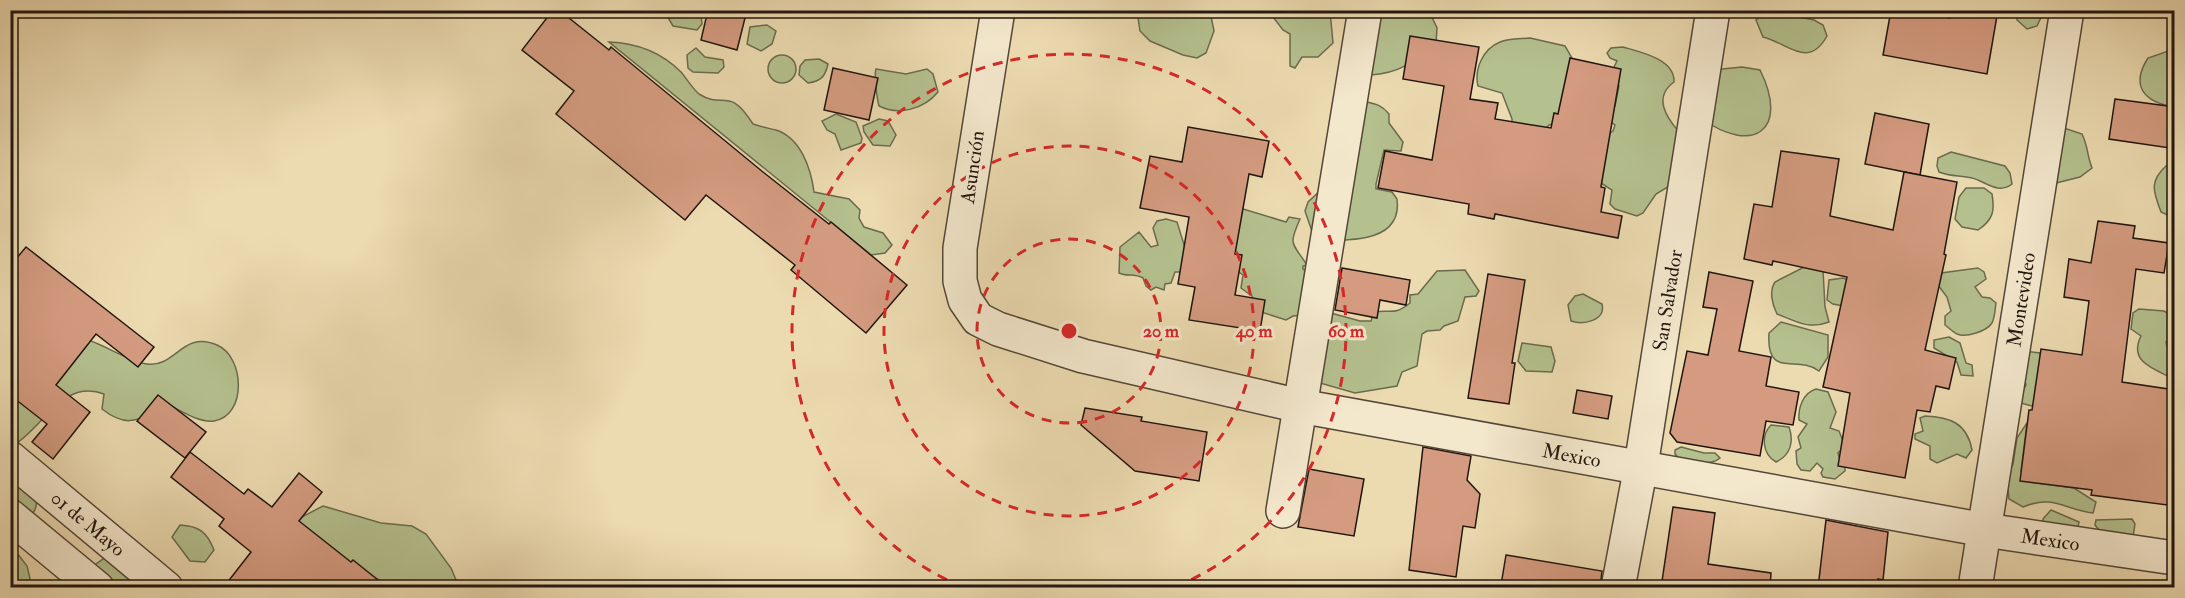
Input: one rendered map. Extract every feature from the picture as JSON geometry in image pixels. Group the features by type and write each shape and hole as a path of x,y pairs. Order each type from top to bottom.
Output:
{"street":[{"name":"Asunción","path":"978,319 965,300 960,281 960,248 998,10"},
{"path":"1283,511 1365,10"},
{"name":"San Salvador","path":"1618,588 1641,466 1713,10"},
{"name":"Montevideo","path":"1975,588 2067,10"},
{"name":"Mexico","path":"978,319 998,329 1083,356 1300,406 1985,530 2175,558"},
{"name":"01 de Mayo","path":"10,458 166,588"},
{"path":"10,516 80,582 105,536"}],"green space":[{"path":"2018,10 2044,11 2037,26 2027,29 2017,20"},
{"path":"670,11 695,11 701,16 702,24 697,30 673,26 667,16"},
{"path":"1137,11 1210,11 1214,31 1206,53 1197,58 1183,55 1150,41 1140,31"},
{"path":"1277,11 1330,11 1333,43 1318,57 1302,57 1295,68 1290,66 1290,34 1283,30 1273,17"},
{"path":"1360,11 1429,11 1437,28 1436,43 1398,69 1370,75"},
{"path":"1775,12 1814,20 1823,25 1827,36 1820,46 1805,53 1797,52 1763,37 1756,20 1765,13"},
{"path":"767,25 776,31 772,44 761,51 747,44 750,27"},
{"path":"1530,38 1565,46 1573,60 1568,121 1549,125 1544,130 1512,127 1512,119 1502,93 1478,86 1477,80 1481,60 1494,45 1511,39"},
{"path":"609,42 629,44 657,54 681,72 699,94 714,100 732,102 745,112 753,124 785,134 803,155 814,192 849,199 860,210 859,218 864,227 883,233 892,245 885,253 871,255"},
{"path":"1623,47 1647,54 1663,62 1673,74 1674,82 1664,94 1663,100 1666,114 1679,132 1671,185 1656,194 1643,213 1637,216 1615,209 1610,204 1612,190 1601,183 1607,135 1613,131 1615,125 1611,122 1608,107 1615,106 1619,86 1613,69 1617,61 1610,58 1607,53 1611,48"},
{"path":"696,48 705,57 723,60 724,67 718,73 693,72 688,68 687,55"},
{"path":"2174,49 2174,107 2148,97 2140,84 2140,77 2148,58"},
{"path":"782,55 792,59 796,69 792,79 782,83 772,79 768,69 772,59"},
{"path":"819,59 828,64 825,72 819,80 808,83 799,75 800,66 805,60"},
{"path":"1742,67 1760,70 1768,91 1771,108 1768,122 1761,131 1750,135 1736,135 1701,118 1712,76 1722,69"},
{"path":"876,69 906,74 927,69 933,74 938,92 918,107 903,110 887,109 879,106"},
{"path":"1360,100 1376,104 1386,110 1389,114 1389,123 1403,142 1401,151 1384,150 1376,184 1376,189 1392,192 1397,199 1396,214 1391,225 1369,237 1315,240 1305,211 1308,202 1323,188"},
{"path":"836,114 856,122 862,138 861,143 841,150 835,134 827,130 822,121"},
{"path":"879,119 888,121 896,135 890,146 873,145 864,132 863,126"},
{"path":"2052,124 2082,134 2092,168 2080,177 2052,184"},
{"path":"1951,152 2005,166 2010,173 2012,184 1997,188 1972,178 1939,172 1938,158"},
{"path":"2167,165 2174,166 2174,218 2161,212 2154,187 2157,176"},
{"path":"1966,188 1984,188 1992,194 1992,215 1987,223 1978,230 1962,227 1955,219 1959,197"},
{"path":"1240,208 1286,222 1289,217 1300,219 1293,244 1307,265 1303,266 1303,269 1310,276 1303,315 1293,316 1286,320 1258,311 1252,296 1241,288 1243,275 1235,269 1225,239"},
{"path":"1166,219 1177,222 1186,251 1183,272 1175,272 1171,283 1165,284 1164,290 1156,287 1151,290 1146,286 1143,278 1119,273 1120,247 1139,232 1151,247 1158,245 1153,228 1157,221"},
{"path":"1808,265 1823,270 1825,307 1829,322 1808,325 1777,314 1772,293 1775,282"},
{"path":"1978,268 1984,272 1986,279 1975,287 1982,297 1990,298 1996,303 1993,321 1986,329 1976,333 1957,334 1945,325 1945,316 1951,311 1947,297 1938,285 1941,273"},
{"path":"1465,270 1479,291 1476,296 1465,297 1458,321 1440,330 1427,331 1422,334 1417,366 1402,372 1397,386 1355,393 1320,383 1327,312 1360,321 1371,321 1374,312 1396,311 1405,307 1410,303 1410,295 1418,294 1437,271"},
{"path":"1843,278 1851,281 1849,307 1833,304 1827,300 1829,280"},
{"path":"1583,294 1602,304 1601,314 1587,322 1571,321 1568,305 1575,296"},
{"path":"2139,309 2164,311 2174,317 2174,332 2166,342 2167,347 2174,350 2174,379 2151,368 2140,358 2138,345 2141,336 2131,329 2133,313"},
{"path":"1781,322 1828,335 1828,357 1819,371 1810,366 1778,361 1772,356 1769,347 1769,333"},
{"path":"1949,337 1960,343 1966,363 1972,365 1973,376 1961,375 1957,362 1934,348 1934,340"},
{"path":"88,340 132,360 147,364 165,361 195,342 217,345 233,361 237,373 237,398 225,417 214,421 197,419 171,406 143,418 128,421 112,416 102,409 104,394 90,391 78,393 56,405 17,443 11,442 11,397 21,399"},
{"path":"1522,343 1551,347 1555,361 1552,372 1526,371 1518,361"},
{"path":"2018,350 2040,353 2042,404 2032,406 2017,402 2026,385"},
{"path":"1816,389 1828,392 1836,412 1830,428 1839,431 1845,446 1838,453 1839,457 1845,458 1845,471 1835,479 1823,477 1821,473 1823,469 1817,463 1810,471 1801,470 1797,464 1796,451 1801,448 1798,437 1807,424 1799,420 1799,411 1805,397"},
{"path":"1925,416 1950,420 1962,428 1970,441 1972,450 1966,458 1957,454 1937,463 1930,459 1930,446 1915,439 1915,434 1923,431 1920,418"},
{"path":"2027,423 2021,471 2029,482 2074,488 2096,502 2093,513 2051,502 2034,503 2023,507 2009,499 2008,488 2004,484 2013,464 2017,438"},
{"path":"1771,425 1789,427 1790,432 1791,442 1788,452 1776,462 1771,459 1764,444"},
{"path":"1681,447 1704,453 1715,453 1720,458 1703,463 1690,462 1675,454 1675,450"},
{"path":"11,452 35,492 35,509 31,516 11,519"},
{"path":"323,506 381,523 412,526 426,534 451,568 459,587 386,587 385,583 370,575 271,541 294,521"},
{"path":"2051,510 2079,522 2078,527 2044,525 2043,519"},
{"path":"2132,519 2135,524 2133,537 2099,530 2095,525 2096,520"},
{"path":"180,525 192,527 205,534 214,550 205,562 190,561 172,537"},
{"path":"11,545 27,566 32,587 11,587"},
{"path":"109,555 164,587 92,587 96,564"}],"building":[{"path":"553,10 559,10 609,50 611,47 763,172 829,224 831,222 907,285 866,333 791,270 795,265 706,195 685,220 556,114 574,91 522,50"},
{"path":"708,10 747,10 737,50 701,40"},
{"path":"1891,10 1950,18 1951,10 1998,10 1987,74 1883,55"},
{"path":"1410,36 1479,47 1470,99 1498,103 1495,119 1551,128 1554,113 1558,114 1570,58 1621,69 1601,187 1605,188 1601,212 1622,216 1618,238 1495,214 1494,219 1468,214 1469,204 1378,188 1385,151 1432,160 1444,86 1403,79"},
{"path":"833,68 878,78 869,120 824,110"},
{"path":"2115,99 2175,107 2170,148 2109,139"},
{"path":"1875,113 1929,124 1920,175 1865,164"},
{"path":"1188,127 1269,141 1262,177 1249,174 1235,254 1242,255 1235,295 1265,300 1260,331 1189,320 1195,287 1178,284 1189,217 1140,208 1150,156 1182,162"},
{"path":"1781,151 1839,159 1830,216 1893,230 1904,172 1957,182 1944,254 1946,255 1925,350 1956,358 1949,389 1936,386 1930,412 1917,410 1905,478 1838,466 1850,393 1823,387 1847,277 1773,261 1772,265 1744,259 1754,204 1772,207"},
{"path":"2098,221 2135,226 2133,238 2169,243 2164,273 2136,269 2122,382 2175,390 2175,506 2091,495 2092,490 2020,481 2029,410 2032,410 2041,349 2082,355 2089,301 2064,297 2069,259 2091,263"},
{"path":"26,247 154,347 138,367 96,334 56,385 90,412 53,459 32,442 47,424 10,395 10,266"},
{"path":"1342,268 1410,280 1406,305 1380,300 1377,318 1335,310"},
{"path":"1709,272 1753,281 1739,351 1771,357 1766,386 1799,392 1793,425 1766,421 1760,456 1677,442 1670,433 1687,351 1708,355 1717,309 1703,307"},
{"path":"1488,274 1525,280 1512,363 1515,363 1509,404 1468,398"},
{"path":"1577,390 1612,396 1608,419 1573,413"},
{"path":"158,395 206,432 185,458 137,421"},
{"path":"1085,408 1142,417 1141,421 1207,432 1199,481 1135,471 1081,425"},
{"path":"1423,447 1471,456 1467,480 1480,494 1475,528 1463,526 1456,577 1409,570"},
{"path":"190,452 244,494 248,489 272,507 299,473 322,492 299,521 388,588 223,588 251,552 219,526 224,519 171,477"},
{"path":"1309,469 1364,479 1354,536 1298,527"},
{"path":"1673,507 1715,513 1708,564 1771,573 1770,588 1661,588"},
{"path":"1826,520 1888,532 1883,580 1878,579 1877,588 1818,588"},
{"path":"1506,555 1602,571 1600,588 1501,585"}]}
